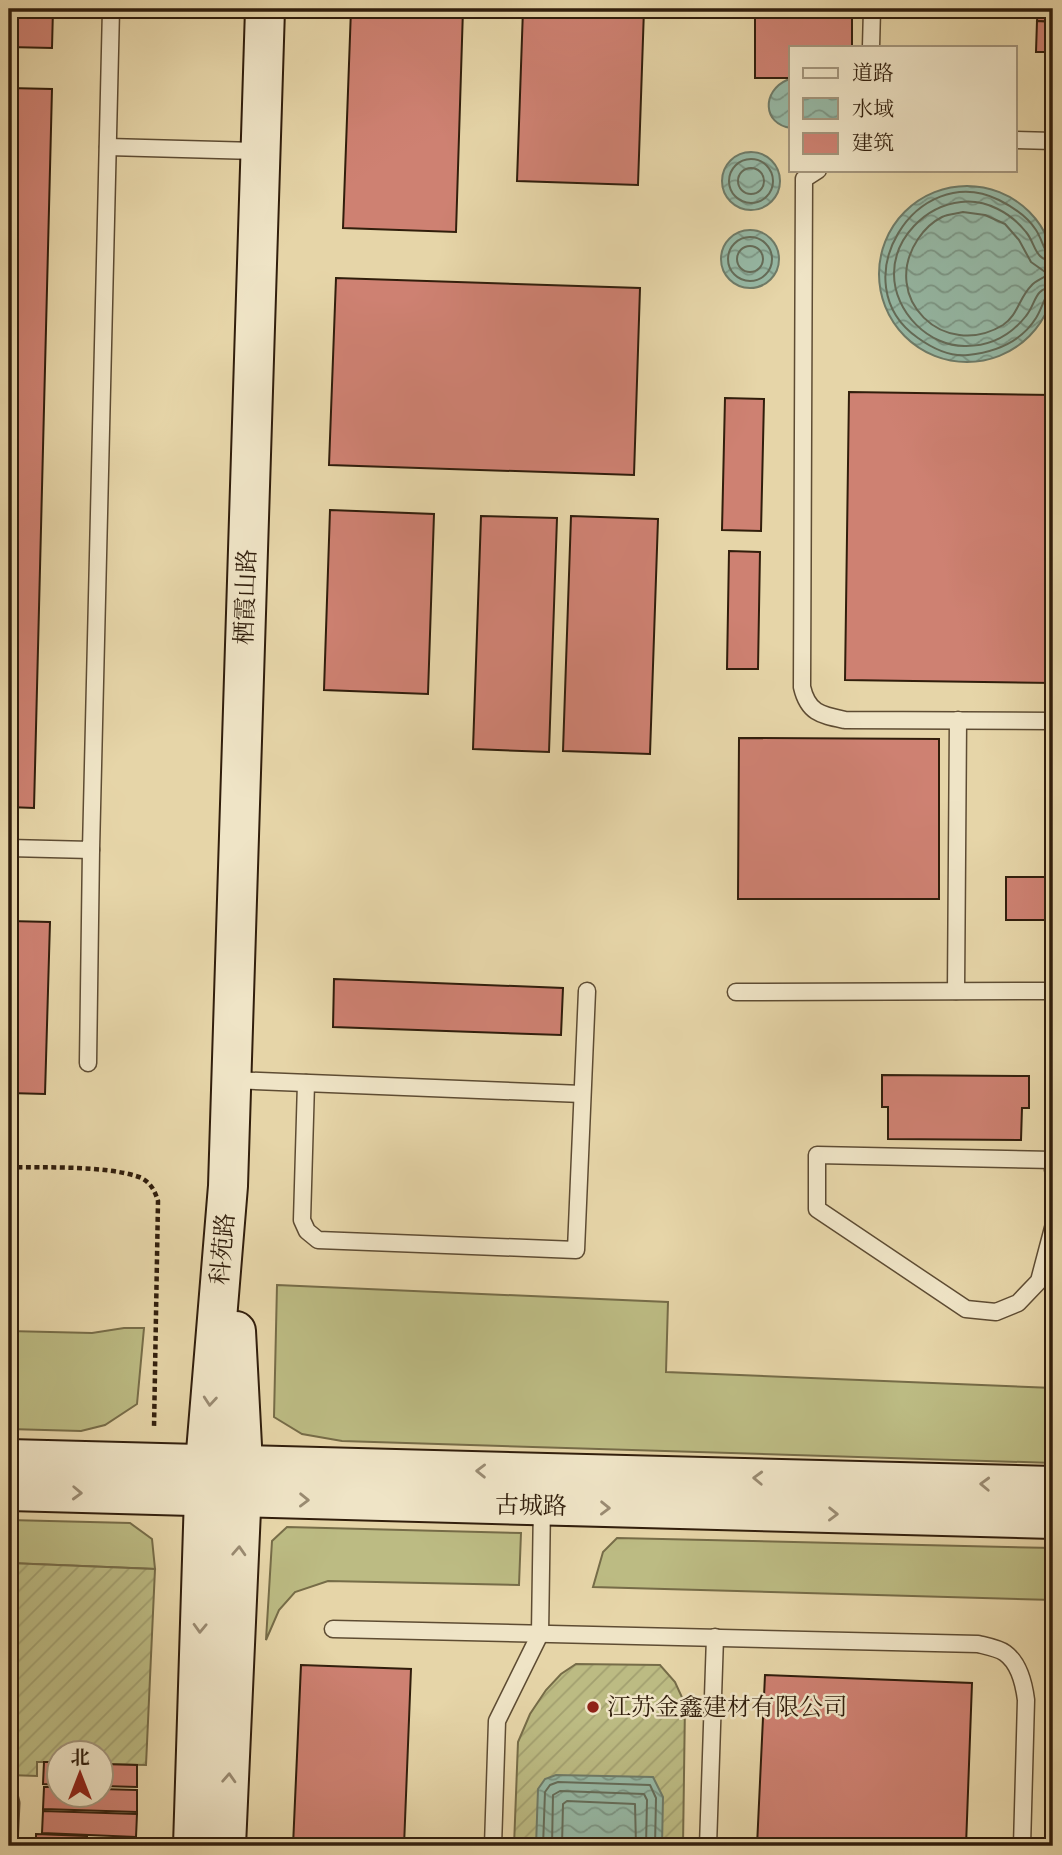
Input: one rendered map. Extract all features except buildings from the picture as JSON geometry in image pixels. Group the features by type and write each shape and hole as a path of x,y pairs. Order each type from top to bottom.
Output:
{"street":[{"name":"栖霞山路","path":"228,1186 265,9"},
{"name":"科苑路","path":"193,1846 205,1481 228,1186"},
{"name":"科苑路","path":"226,1846 242,1482 228,1186"},
{"name":"古城路","path":"9,1459 153,1463 205,1481"},
{"name":"古城路","path":"9,1491 205,1481 542,1489 1053,1486"},
{"name":"古城路","path":"542,1489 1053,1519"}],"lane":[{"path":"88,1063 111,9"},
{"path":"871,46 872,9"},
{"path":"1016,140 1053,141"},
{"path":"108,147 259,151"},
{"path":"815,172 804,179 802,687 806,703 821,715 845,720 1053,721"},
{"path":"956,991 958,720"},
{"path":"9,848 91,850"},
{"path":"736,992 1053,990"},
{"path":"306,1083 302,1220 307,1231 318,1240 576,1250 587,991"},
{"path":"232,1080 582,1094"},
{"path":"1053,1170 1053,1160 817,1155 817,1209 966,1309 996,1312 1018,1303 1039,1281 1053,1228"},
{"path":"493,1846 498,1721 540,1634 542,1489"},
{"path":"333,1629 978,1644 1005,1652 1016,1665 1024,1685 1026,1700 1022,1846"},
{"path":"708,1846 715,1637"},
{"path":"9,1795 9,1846"}],"path":[{"path":"9,1167 115,1173 141,1178 154,1189 158,1202 153,1463"}],"shaded area":[{"path":"277,1285 668,1302 666,1372 1053,1388 1053,1463 342,1441 302,1434 274,1417"},
{"path":"144,1328 137,1404 105,1425 81,1431 9,1429 9,1331 92,1333"},
{"path":"9,1520 130,1523 152,1539 155,1569 9,1563"},
{"path":"287,1527 521,1533 519,1585 328,1581 295,1592 279,1610 266,1640 272,1541"},
{"path":"617,1538 1053,1548 1053,1600 593,1587 603,1552"},
{"path":"9,1563 155,1569 146,1765 116,1764 116,1740 46,1740 46,1762 37,1762 37,1776 9,1775"},
{"path":"576,1664 660,1665 675,1682 685,1704 683,1846 514,1846 518,1742 530,1714 546,1690 561,1674"}],"water":[{"path":"789,80 789,127 781,125 770,114 770,99 779,85"},
{"path":"745,152 757,152 772,160 780,175 780,187 772,202 757,210 745,210 730,202 722,187 722,175 730,160"},
{"path":"967,186 1001,193 1029,212 1048,240 1055,274 1048,308 1029,336 1001,355 967,362 933,355 905,336 886,308 879,274 886,240 905,212 933,193"},
{"path":"744,230 756,230 771,238 779,253 779,265 771,280 756,288 744,288 729,280 721,265 721,253 729,238"},
{"path":"556,1775 653,1777 663,1797 662,1846 536,1846 538,1789 545,1779"}],"place":[{"name":"江苏金鑫建材有限公司","path":"593,1707"}]}
